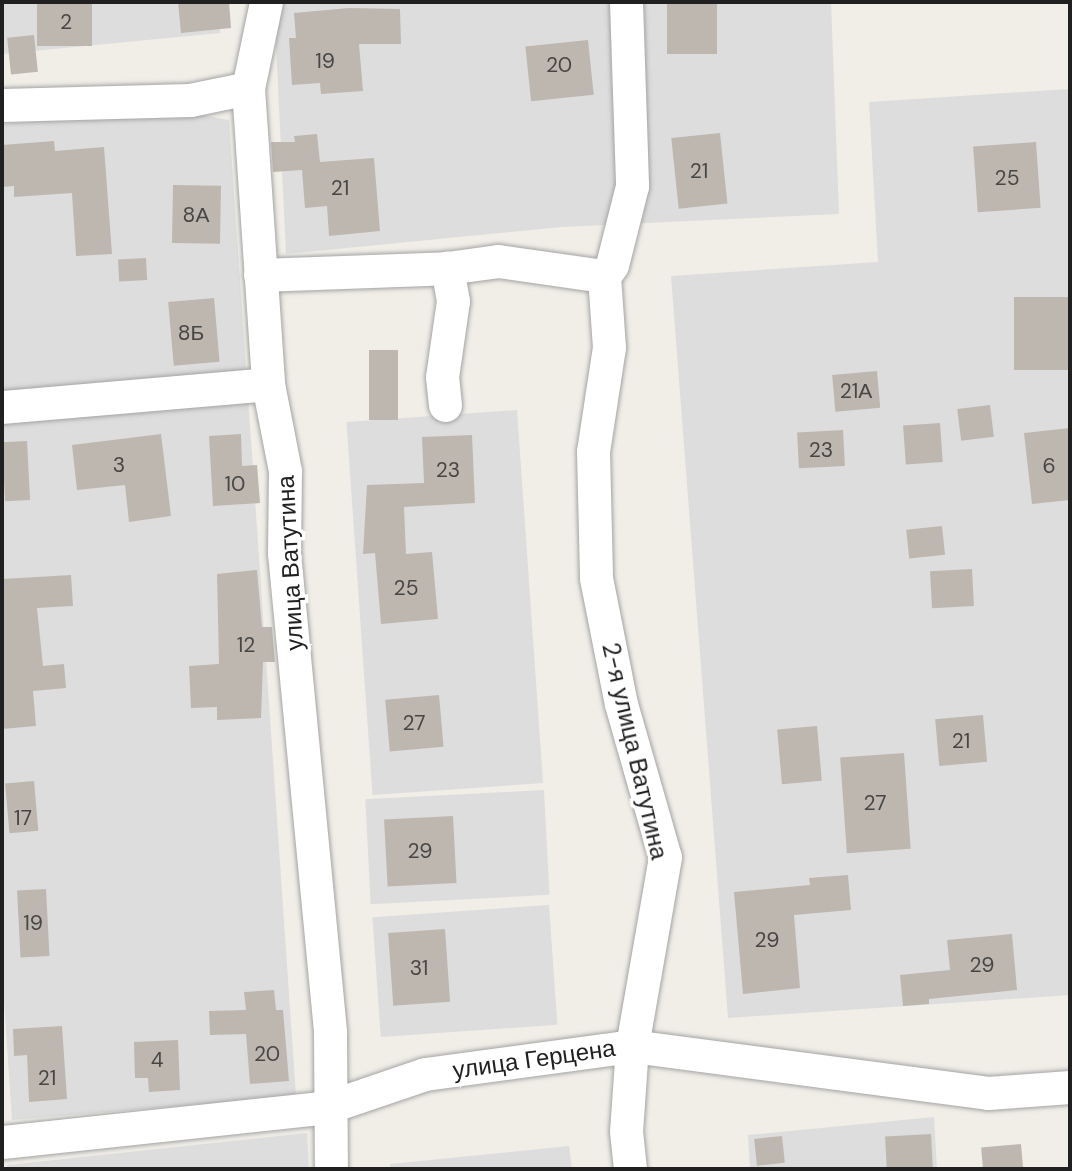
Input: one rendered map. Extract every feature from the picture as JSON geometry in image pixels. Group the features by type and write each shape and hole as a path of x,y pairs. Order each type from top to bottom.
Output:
{"street":[{"name":"улица Ватутина","path":"266,2 248,88 268,384 285,471 284,553 330,1033 328,1108 331,1169"},
{"name":"2-я улица Ватутина","path":"626,2 632,186 612,265 604,276 609,348 593,452 596,578 621,704 665,857 632,1046 625,1131 630,1169"},
{"path":"2,105 190,100 248,88"},
{"path":"260,275 447,268 498,261 604,276"},
{"path":"444,405 442,377 453,301 447,268"},
{"path":"2,407 268,384"},
{"name":"улица Герцена","path":"2,1142 328,1108 425,1074 632,1046 988,1093 1070,1087"}],"shaded area":[{"path":"2,2 219,2 220,33 2,54"},
{"path":"274,2 831,2 839,214 562,227 286,254"},
{"path":"1069,89 1070,995 728,1018 671,276 878,262 869,102"},
{"path":"170,109 229,120 296,1096 12,1120 2,970 2,124"},
{"path":"517,410 543,783 373,795 346,422"},
{"path":"544,790 549,895 371,904 365,799"},
{"path":"549,905 557,1025 381,1037 372,917"},
{"path":"934,1117 937,1169 750,1169 748,1135"},
{"path":"307,1133 309,1169 7,1169 7,1165"},
{"path":"569,1146 572,1169 390,1169 390,1164"}],"building":[{"path":"37,2 92,2 92,46 37,46"},
{"path":"178,2 229,2 231,28 181,33"},
{"path":"667,2 717,2 717,54 667,54"},
{"path":"349,8 400,9 401,44 359,44 363,91 321,94 320,83 292,85 289,38 296,38 294,13"},
{"path":"34,35 38,72 11,75 7,38"},
{"path":"588,40 594,95 531,101 525,47"},
{"path":"720,133 727,204 679,209 671,138"},
{"path":"317,134 320,162 374,158 380,231 329,236 327,206 305,208 302,170 273,172 271,142 295,142 294,136"},
{"path":"54,141 55,151 104,147 112,254 76,256 72,193 14,197 14,186 2,187 2,145"},
{"path":"1036,142 1041,208 978,212 973,146"},
{"path":"173,185 221,186 220,244 172,243"},
{"path":"146,258 147,280 119,281 118,259"},
{"path":"1014,297 1070,297 1070,370 1014,370"},
{"path":"214,298 220,362 174,366 168,302"},
{"path":"369,350 398,350 398,420 369,420"},
{"path":"877,371 880,408 835,412 832,375"},
{"path":"990,405 994,437 961,441 957,409"},
{"path":"940,423 943,462 906,464 903,426"},
{"path":"1070,428 1070,500 1032,504 1024,433"},
{"path":"843,430 845,466 799,468 797,432"},
{"path":"161,434 171,516 129,522 125,485 77,490 72,445"},
{"path":"241,434 242,466 257,465 260,503 213,506 209,436"},
{"path":"472,435 475,503 404,507 406,554 432,552 438,619 381,624 375,553 363,554 367,485 424,483 422,437"},
{"path":"27,441 30,500 5,501 2,442"},
{"path":"942,526 945,555 909,559 906,530"},
{"path":"972,569 974,606 932,608 930,571"},
{"path":"257,570 262,627 272,627 275,662 263,662 261,718 217,720 217,707 191,708 189,666 219,664 217,574"},
{"path":"71,575 73,606 37,608 43,666 64,664 66,688 33,691 36,726 2,729 2,579"},
{"path":"439,695 444,747 390,752 385,700"},
{"path":"983,715 987,762 939,766 935,719"},
{"path":"817,726 822,781 782,784 777,729"},
{"path":"904,753 911,849 847,853 840,757"},
{"path":"34,781 38,831 9,833 5,784"},
{"path":"453,816 457,883 388,887 384,820"},
{"path":"848,875 851,910 794,915 800,988 743,994 734,892 810,885 809,878"},
{"path":"46,889 50,956 21,957 17,891"},
{"path":"445,929 450,1002 393,1006 388,933"},
{"path":"1012,934 1017,990 929,999 929,1004 903,1006 900,975 950,970 947,940"},
{"path":"274,990 276,1010 283,1010 289,1081 250,1084 246,1034 210,1035 209,1011 246,1010 244,992"},
{"path":"62,1026 67,1099 29,1102 27,1055 14,1056 13,1029"},
{"path":"178,1040 180,1090 149,1092 148,1078 135,1078 134,1042"},
{"path":"931,1134 933,1169 887,1169 885,1136"},
{"path":"782,1136 785,1163 757,1166 754,1139"},
{"path":"1021,1144 1023,1169 983,1169 981,1147"}]}
